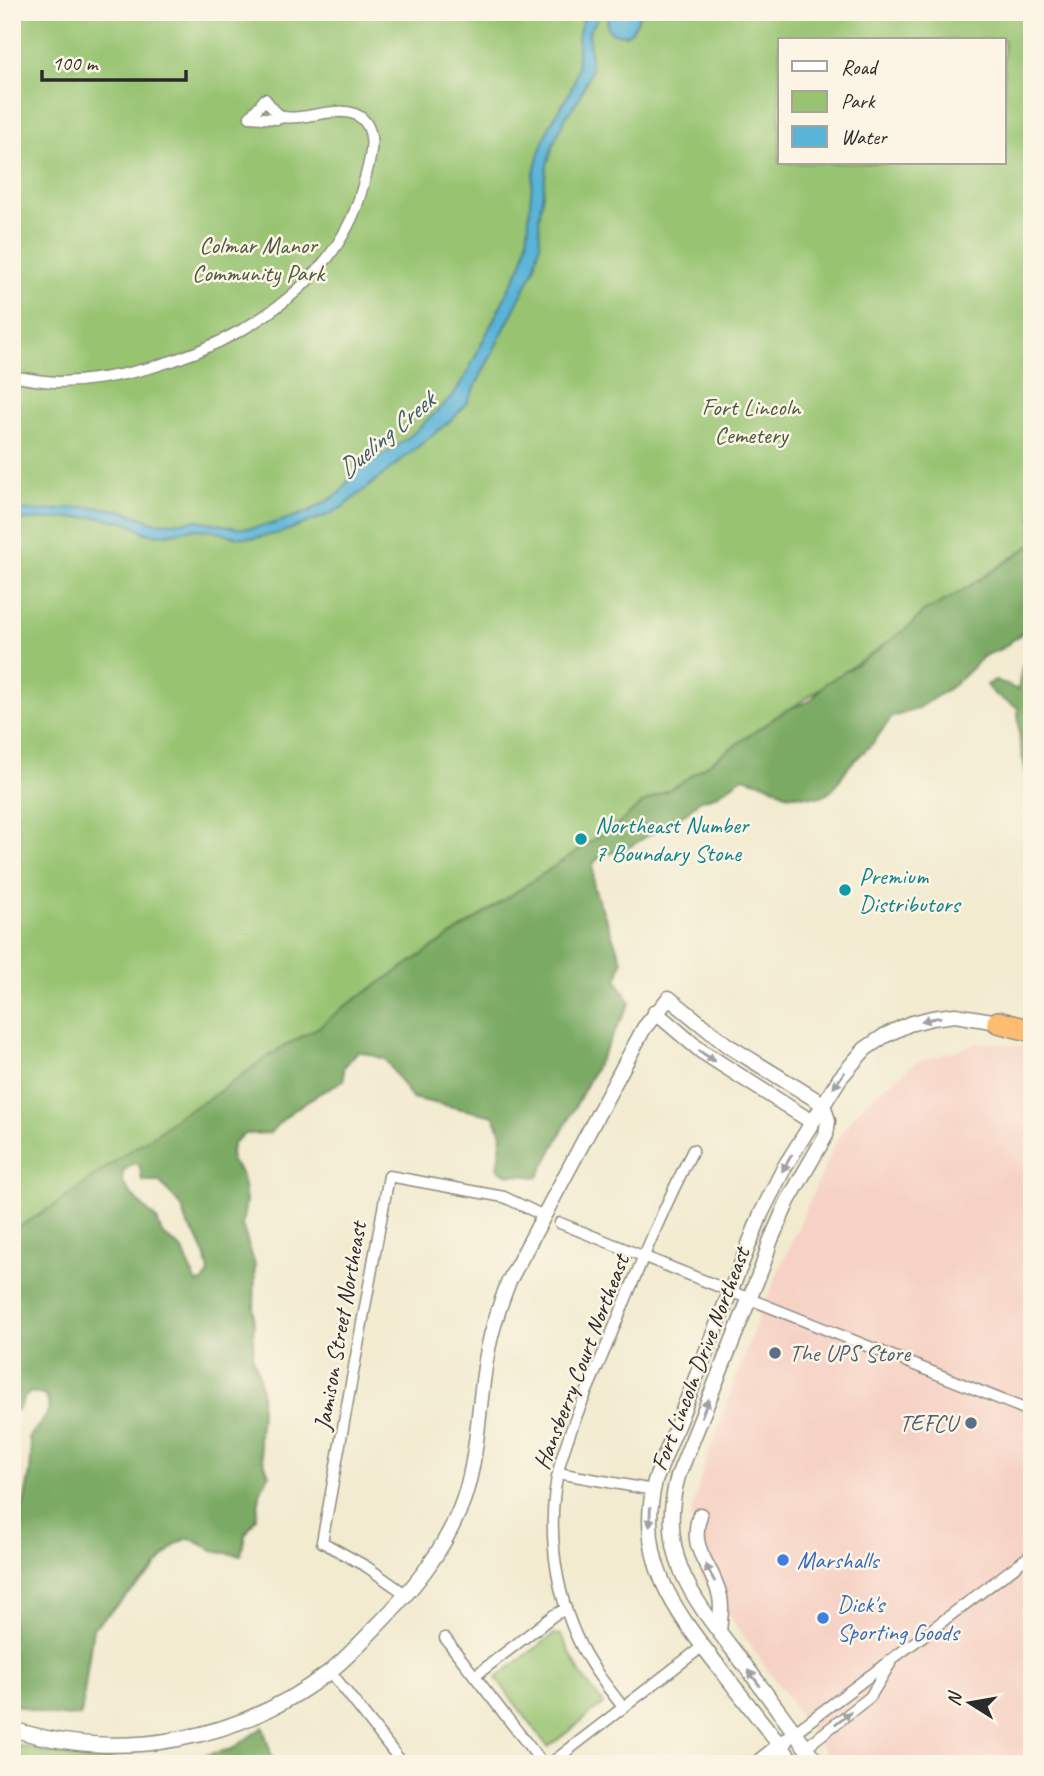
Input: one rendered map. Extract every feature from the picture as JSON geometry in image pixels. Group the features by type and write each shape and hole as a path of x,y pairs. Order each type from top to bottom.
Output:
{"highway":[{"path":"998,1022 1032,1031"}],"street":[{"path":"12,376 57,382 109,377 186,356 239,331 286,300 306,283 333,252 352,219 364,182 371,132 364,121 352,113 338,111 284,117"},
{"path":"12,1729 55,1739 109,1745 149,1744 214,1731 256,1715 293,1696 330,1671 407,1595 438,1553 464,1499 475,1453 485,1366 494,1324 513,1271 643,1028 669,998 717,1037 823,1104"},
{"path":"655,1012 701,1051 812,1122"},
{"name":"Fort Lincoln Drive Northeast","path":"823,1104 828,1122 826,1135 783,1211 678,1476 671,1509 672,1542 680,1573 690,1593 806,1747 791,1762 673,1605 656,1567 649,1522 653,1490 665,1451 769,1197 812,1122 823,1104 840,1078 875,1042 897,1029 932,1018 955,1015 998,1022"},
{"name":"Hansberry Court Northeast","path":"623,1707 587,1657 566,1609 557,1570 553,1535 558,1473 576,1419 643,1256 664,1206 693,1150"},
{"name":"Jamison Street Northeast","path":"407,1595 368,1567 322,1542 389,1176 504,1197 542,1215"},
{"path":"560,1223 1032,1412"},
{"path":"558,1473 653,1490"},
{"path":"700,1515 696,1528 697,1542 720,1595 719,1631"},
{"path":"756,1764 869,1674 891,1662 1032,1554"},
{"path":"475,1676 551,1617 566,1609"},
{"path":"446,1638 543,1764"},
{"path":"550,1764 703,1646"},
{"path":"818,1764 806,1747 870,1697 891,1662"},
{"path":"330,1671 403,1764"}],"shaded area":[{"path":"980,1043 1032,1046 1032,1764 834,1764 700,1574 691,1515 704,1466 758,1318 837,1139 866,1101 917,1062"}],"green space":[{"name":"Fort Lincoln Cemetery","path":"12,12 1032,12 1032,544 12,1240"},
{"path":"1032,545 1032,625 1003,648 984,656 954,685 917,709 892,717 872,744 848,767 827,794 817,797 785,794 767,784 743,777 717,795 699,801 687,812 624,850 596,860 593,865 594,888 622,961 617,980 630,1003 538,1177 506,1174 497,1168 502,1135 494,1116 412,1098 385,1059 358,1051 344,1067 344,1080 295,1109 270,1133 245,1134 234,1142 232,1162 241,1173 246,1202 242,1225 255,1265 253,1358 261,1387 260,1446 269,1475 261,1490 256,1518 245,1535 241,1555 217,1552 189,1538 176,1544 151,1573 93,1628 81,1715 55,1716 12,1704 13,1555 20,1537 30,1468 29,1438 47,1414 48,1403 46,1396 31,1392 23,1399 19,1409 12,1412 12,1231 55,1205 158,1133 179,1115 207,1100 279,1049 319,1027 341,1009 622,821 641,804 679,784 786,710 810,701 826,683 871,655 912,624 923,612 959,593","holes":["134,1163 140,1167 142,1181 159,1181 182,1207 188,1226 197,1237 206,1257 209,1273 204,1281 197,1283 183,1250 162,1234 157,1220 123,1183 123,1171"]},
{"path":"1032,661 1032,800 1020,744 1018,708 995,695 987,685 996,680 1018,690 1022,667 1024,663"},
{"path":"554,1634 561,1635 580,1673 603,1704 548,1747 496,1678"},
{"path":"263,1727 274,1764 164,1764 232,1749"},
{"path":"12,1744 50,1753 148,1764 12,1764"}],"water":[{"path":"588,12 603,12 589,31 591,71 579,98 565,118 547,165 539,219 540,244 534,270 468,401 455,417 343,507 280,533 254,538 193,529 159,535 146,533 126,522 95,517 12,521 12,510 43,511 85,507 124,511 153,522 199,520 237,528 269,525 308,512 339,494 353,474 409,437 452,397 465,377 522,263 537,162 547,133 574,81 578,36"},
{"path":"610,12 641,12 633,29 624,35 608,29"}],"place":[{"name":"Northeast Number 7 Boundary Stone","path":"581,839"},
{"name":"Premium Distributors","path":"845,890"},
{"name":"The UPS Store","path":"775,1353"},
{"name":"TEFCU","path":"971,1423"},
{"name":"Marshalls","path":"783,1560"},
{"name":"Dick's Sporting Goods","path":"823,1618"}],"park label":[{"name":"Colmar Manor Community Park","path":"258,259"}],"water label":[{"name":"Dueling Creek","path":"386,435"}]}
